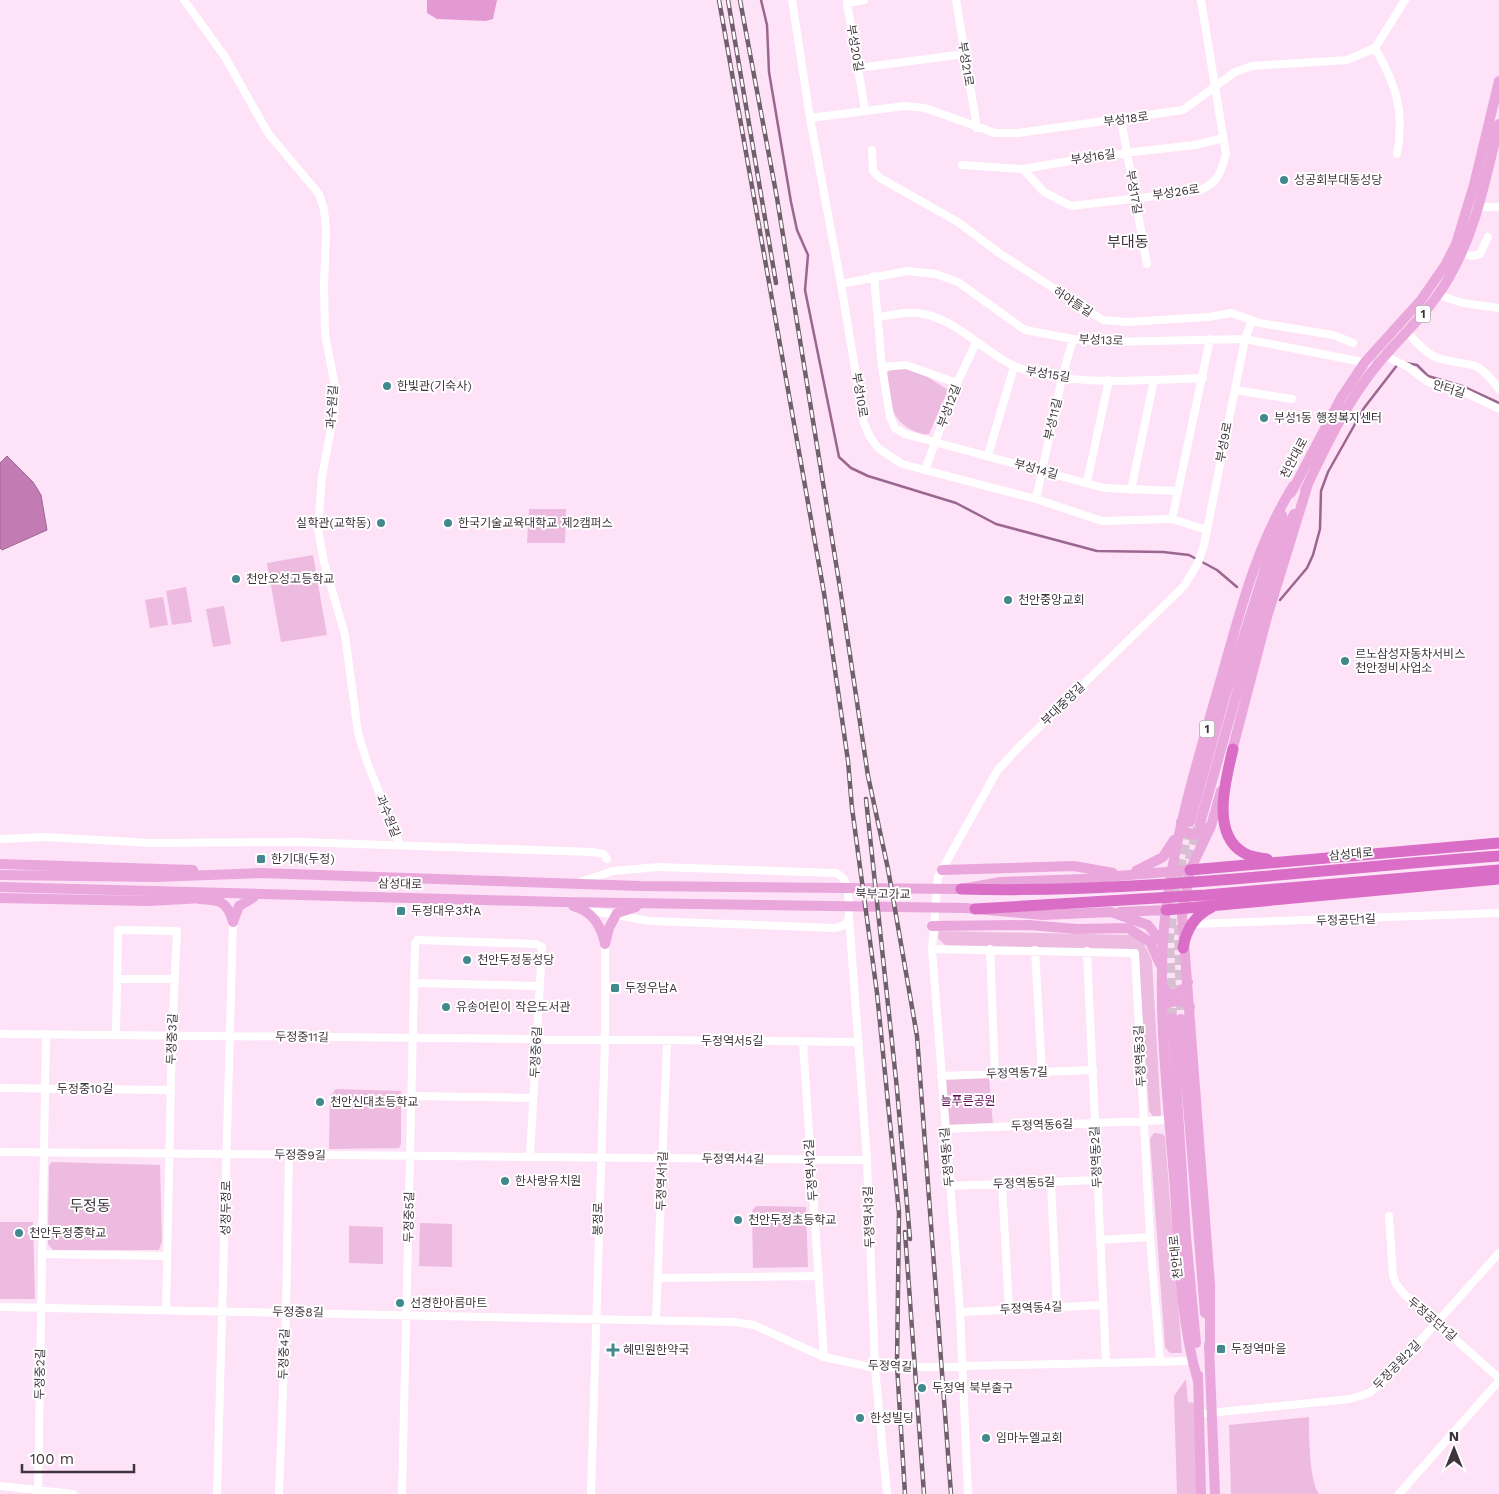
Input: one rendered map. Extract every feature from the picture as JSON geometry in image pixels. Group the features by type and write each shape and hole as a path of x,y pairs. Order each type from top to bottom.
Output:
{"highway":[{"name":"1","path":"1233,749 1223,808 1226,830 1230,840 1245,854 1280,862 1499,843"},
{"name":"삼성대로","path":"961,889 1029,891 1205,882 1499,856"},
{"path":"1190,870 1280,862"},
{"path":"970,909 1206,895 1499,870"},
{"path":"1166,910 1499,879"},
{"path":"1183,948 1185,937 1192,924 1204,911 1218,905"}],"main road":[{"name":"천안대로","path":"1190,822 1250,579 1268,530 1341,398 1365,362 1421,300 1446,264 1456,244 1474,185 1499,81"},
{"name":"천안대로","path":"1190,822 1284,533 1334,428 1378,365 1391,358 1407,333 1438,295 1461,254 1478,207 1499,124"},
{"name":"1","path":"1233,749 1267,617 1308,484"},
{"path":"1210,1352 1210,1285 1188,982 1183,948 1183,908 1190,870 1211,826 1233,749"},
{"name":"1","path":"1171,871 1178,832 1190,822"},
{"path":"1190,822 1184,831 1194,835 1211,826"},
{"path":"1124,875 1145,868 1162,857 1178,832"},
{"path":"0,864 231,870 261,873"},
{"path":"940,874 1074,866 1124,875 1190,870"},
{"path":"1171,871 1163,944 1162,1009 1180,1268 1192,1360 1198,1381"},
{"name":"삼성대로","path":"0,875 156,877 261,873 799,889"},
{"name":"북부고가교","path":"799,889 961,889 1012,881 1124,875"},
{"name":"삼성대로","path":"0,887 255,892 258,896 560,902 800,904"},
{"path":"0,898 148,901 258,896"},
{"path":"233,922 239,906 258,896"},
{"path":"185,899 220,902 230,910 233,922"},
{"path":"560,902 583,909 593,916 599,925 605,944"},
{"path":"605,944 609,928 617,914 649,903"},
{"name":"북부고가교","path":"800,904 970,909 1043,915 1166,910"},
{"path":"1111,912 1148,925 1163,944"},
{"path":"932,926 1029,925 1077,929 1128,928 1150,942 1159,960 1162,975"},
{"path":"1162,986 1166,992 1176,994 1182,992 1188,982"},
{"path":"1162,1009 1166,1004 1175,1001 1185,1002 1190,1007"},
{"name":"천안대로","path":"1201,1494 1194,1301 1186,1236 1177,1018 1203,1297 1210,1352 1215,1494"}],"street":[{"name":"과수원길","path":"184,0 225,57 268,133 319,194 324,209 326,231 325,334 336,386 334,412 322,477 318,529 324,562 345,635 358,734 400,846"},
{"name":"부성10로","path":"792,0 810,118 841,284 864,423 870,437 878,448 902,464 1036,499 1102,521 1172,519 1207,530"},
{"name":"부성20길","path":"864,0 847,3 865,110"},
{"name":"부성21로","path":"956,0 977,128"},
{"name":"부성26로","path":"1023,169 1044,192 1072,206 1198,191 1211,186 1220,176 1226,154 1201,0"},
{"path":"1397,154 1402,129 1396,92 1388,71 1375,48 1404,0"},
{"name":"부성18로","path":"810,118 905,106 925,108 995,134 1018,133 1183,110 1216,88 1235,72 1252,66 1347,60 1375,48"},
{"path":"858,68 965,54"},
{"name":"부성17길","path":"1121,119 1147,264"},
{"name":"부성16길","path":"962,165 1023,169 1126,153 1195,145 1223,138"},
{"name":"하야들길","path":"872,150 873,171 880,178 958,222 1007,258 1098,318 1112,322 1127,322 1208,317 1231,313 1252,321 1333,335 1353,343"},
{"path":"1478,207 1499,207"},
{"path":"1461,254 1472,256 1480,254 1488,237"},
{"name":"부성13로","path":"841,284 874,276 908,271 936,274 958,282 1025,330 1073,339 1104,342 1210,338 1245,339 1378,365"},
{"name":"부성14길","path":"874,276 882,367 890,417 896,428 905,434 936,440 1041,472 1087,482 1104,488 1178,490"},
{"path":"1438,295 1463,303 1499,308"},
{"name":"부성15길","path":"879,317 918,313 951,326 1014,367 1062,378 1109,380 1203,378"},
{"name":"부성9로","path":"1204,545 1245,339 1252,321"},
{"path":"1407,333 1419,342 1427,353 1438,358 1470,363 1479,367 1499,389"},
{"path":"1172,519 1210,338"},
{"name":"부성11길","path":"1036,499 1062,378 1073,339"},
{"name":"부성12길","path":"925,470 957,383 976,343"},
{"name":"안터길","path":"1375,351 1408,367 1428,382 1460,390 1499,409"},
{"path":"882,367 906,365 957,383"},
{"path":"988,455 1014,367"},
{"path":"1087,482 1109,380"},
{"path":"1131,490 1154,380"},
{"path":"1235,390 1292,399"},
{"name":"부대중앙길","path":"940,874 997,771 1020,746 1184,586 1198,563 1204,545"},
{"path":"0,839 45,838 150,843 300,842 592,852 604,854 606,859"},
{"name":"두정역서3길","path":"577,883 613,871 658,867 836,873 843,876 846,882 859,1042 867,1160 875,1368 887,1494"},
{"name":"두정역동1길","path":"940,874 932,926 932,949 960,1312 959,1366 968,1494"},
{"path":"583,909 650,921 835,928 844,930 851,940"},
{"name":"두정공단1길","path":"1192,924 1499,913"},
{"path":"835,928 843,926 848,922 849,916"},
{"name":"성정두정로","path":"217,1494 232,1036 233,922"},
{"name":"두정중3길","path":"116,1035 118,930 177,931 170,1090 166,1310"},
{"name":"두정중5길","path":"402,1494 415,944 418,940 536,944 542,948"},
{"name":"봉정로","path":"590,1494 604,1040 605,944"},
{"name":"두정중6길","path":"530,1157 542,948"},
{"name":"두정역동3길","path":"932,949 1135,953 1150,1238 1160,1361"},
{"path":"990,949 995,1074"},
{"path":"1036,950 1042,1072"},
{"name":"두정역동2길","path":"1087,951 1106,1362"},
{"path":"117,978 174,979"},
{"path":"414,983 540,986"},
{"name":"두정중11길","path":"0,1034 604,1040"},
{"name":"두정중2길","path":"38,1492 46,1034"},
{"name":"두정역서5길","path":"604,1040 859,1042"},
{"name":"두정역서1길","path":"656,1320 667,1041"},
{"name":"두정역서2길","path":"803,1042 824,1357"},
{"name":"두정역동7길","path":"941,1076 1092,1070"},
{"name":"두정중10길","path":"0,1088 170,1090"},
{"path":"412,1096 533,1098"},
{"name":"두정역동6길","path":"945,1129 1170,1120"},
{"name":"두정중9길","path":"0,1152 599,1157"},
{"name":"두정중4길","path":"279,1494 286,1312 289,1154"},
{"name":"두정역서4길","path":"599,1157 867,1160"},
{"name":"두정역동5길","path":"950,1186 1098,1180"},
{"path":"1051,1182 1057,1307"},
{"path":"1002,1184 1010,1309"},
{"name":"두정공단1길","path":"1389,1216 1396,1284 1436,1323 1499,1379"},
{"path":"1100,1240 1150,1238"},
{"name":"두정공원2길","path":"1199,1414 1350,1400 1369,1393 1388,1378 1499,1253"},
{"path":"42,1254 166,1256"},
{"path":"658,1278 818,1276"},
{"name":"두정역동4길","path":"960,1312 1103,1305"},
{"name":"두정중8길","path":"0,1307 596,1318"},
{"name":"두정역길","path":"596,1318 733,1322 754,1325 824,1357 875,1368 1192,1360"},
{"path":"1399,1494 1499,1379"},
{"path":"0,1486 38,1492 73,1494"}],"green space":[{"path":"901,367 926,376 948,390 929,434 914,431 905,426 899,421 892,407 887,373 891,369"},
{"path":"529,509 566,509 565,543 527,543"},
{"path":"313,555 327,635 281,642 267,563"},
{"path":"186,587 192,622 172,625 166,591"},
{"path":"163,597 168,625 150,628 145,600"},
{"path":"224,606 231,644 213,647 206,609"},
{"path":"939,931 1133,935 1143,942 1152,960 1161,1116 1153,1116 1149,1111 1138,950 946,946 938,938"},
{"name":"늘푸른공원","path":"989,1076 993,1125 947,1127 944,1078"},
{"path":"336,1089 401,1091 401,1144 399,1148 329,1149 330,1096"},
{"path":"1154,1133 1163,1134 1165,1137 1182,1353 1170,1353 1165,1347 1150,1139"},
{"path":"52,1162 160,1165 162,1241 159,1250 53,1250 48,1244 49,1165"},
{"path":"756,1206 806,1207 808,1267 753,1268 752,1211"},
{"path":"0,1222 33,1222 35,1299 0,1299"},
{"path":"420,1223 452,1224 452,1267 419,1266"},
{"path":"349,1226 383,1227 383,1264 349,1263"},
{"path":"1186,1379 1188,1402 1194,1403 1197,1494 1177,1494 1174,1396"},
{"path":"1309,1417 1311,1468 1319,1494 1231,1494 1229,1425"}],"shaded area":[{"path":"427,0 497,0 493,19 486,21 437,19 427,13"},
{"path":"7,456 33,482 41,495 47,530 2,550 0,548 0,463"}],"waterway":[{"path":"761,0 767,25 769,72 791,202 797,230 808,255 805,290 839,457 851,468 868,476 956,503 996,524 1097,551 1163,552 1189,555 1217,570 1237,587"},
{"path":"1406,363 1417,365 1428,376 1462,386 1499,403"},
{"path":"1280,600 1307,568 1313,555 1320,529 1321,491 1328,472 1364,408 1398,364"}],"tunnel":[{"path":"1172,1018 1169,938 1177,881 1189,825"},
{"path":"1186,874 1198,827"},
{"path":"1179,925 1181,1019"}],"railway":[{"path":"719,0 824,593 848,761 852,808 877,993 899,1213 897,1365 905,1494"},
{"path":"728,0 776,283"},
{"path":"740,0 777,198 840,588 868,776 888,869 917,1036 951,1494"},
{"path":"866,799 897,1089 910,1239"},
{"path":"905,1232 924,1494"}],"place":[{"name":"성공회부대동성당","path":"1284,180"},
{"name":"한빛관(기숙사)","path":"387,386"},
{"name":"부성1동 행정복지센터","path":"1264,418"},
{"name":"실학관(교학동)","path":"381,523"},
{"name":"한국기술교육대학교 제2캠퍼스","path":"448,523"},
{"name":"천안오성고등학교","path":"236,579"},
{"name":"천안중앙교회","path":"1008,600"},
{"name":"르노삼성자동차서비스 천안정비사업소","path":"1345,661"},
{"name":"한기대(두정)","path":"261,859"},
{"name":"두정대우3차A","path":"401,911"},
{"name":"천안두정동성당","path":"467,960"},
{"name":"두정우남A","path":"615,988"},
{"name":"유송어린이 작은도서관","path":"446,1007"},
{"name":"천안신대초등학교","path":"320,1102"},
{"name":"한사랑유치원","path":"505,1181"},
{"name":"천안두정초등학교","path":"738,1220"},
{"name":"천안두정중학교","path":"19,1233"},
{"name":"선경한아름마트","path":"400,1303"},
{"name":"두정역마을","path":"1221,1349"},
{"name":"혜민원한약국","path":"613,1350"},
{"name":"두정역 북부출구","path":"922,1388"},
{"name":"한성빌딩","path":"860,1418"},
{"name":"임마누엘교회","path":"986,1438"}],"district":[{"name":"부대동","path":"1128,242"},
{"name":"두정동","path":"90,1206"}]}
